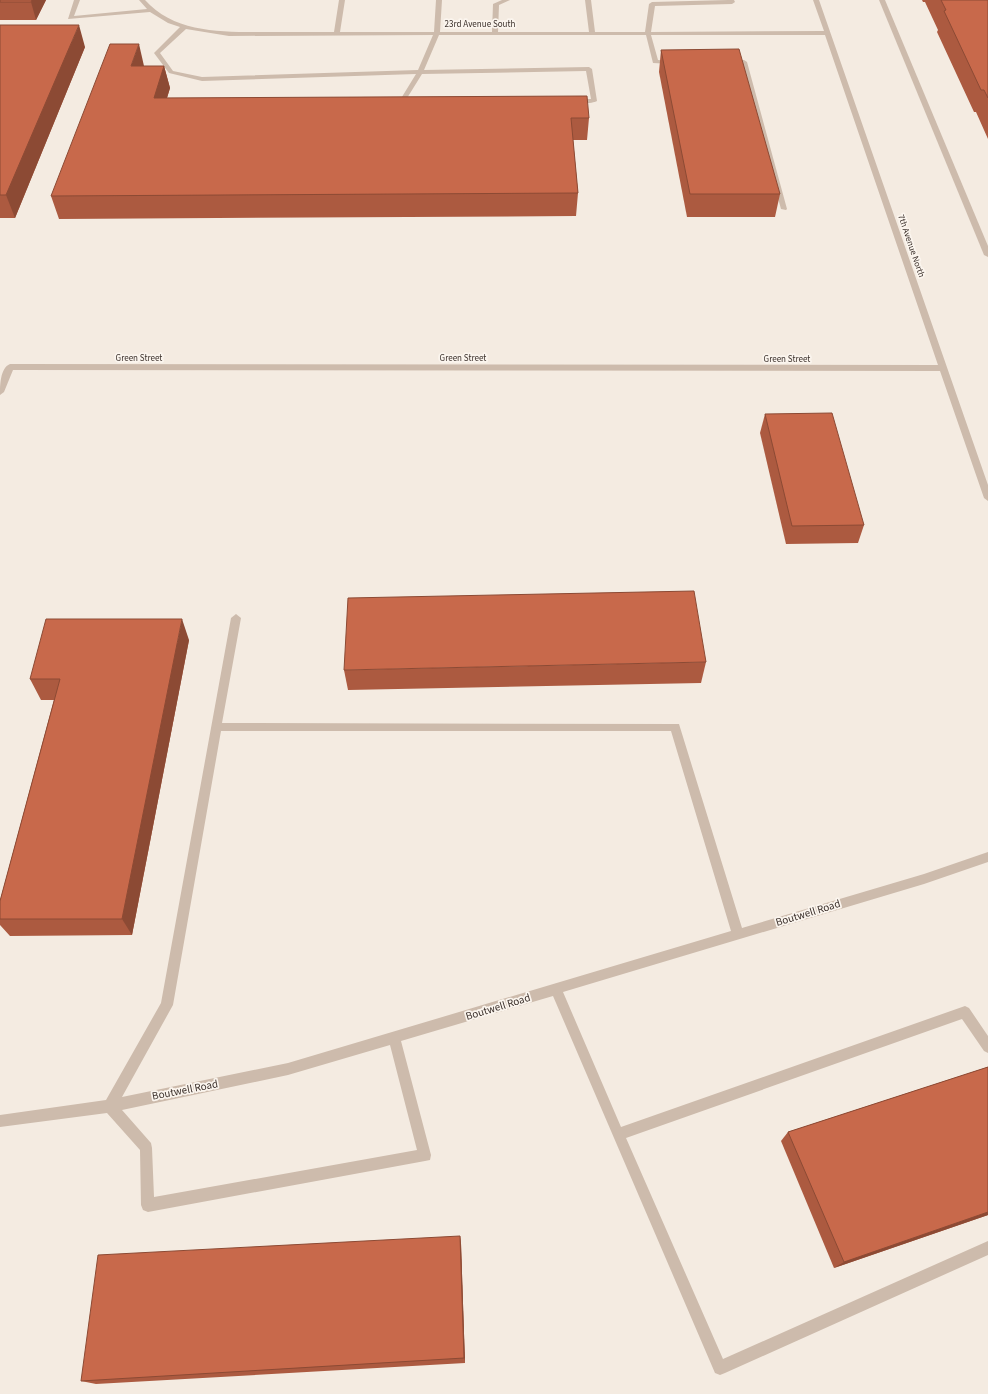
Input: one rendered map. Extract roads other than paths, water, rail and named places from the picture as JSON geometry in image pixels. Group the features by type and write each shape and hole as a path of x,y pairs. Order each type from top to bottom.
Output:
{"street":[{"path":"77,0 70,18 151,10"},
{"name":"23rd Avenue South","path":"142,0 151,10 164,18 185,26 229,34 827,33"},
{"path":"337,33 342,0"},
{"path":"408,105 400,105 420,72 437,33 440,0"},
{"path":"495,33 496,4 507,0"},
{"path":"588,0 592,33"},
{"path":"677,62 655,62 648,33 652,4 732,2 731,0"},
{"name":"7th Avenue North","path":"816,0 988,498"},
{"path":"882,0 988,255"},
{"path":"185,26 157,53 171,72 202,79 420,72 589,69 594,101 563,102"},
{"path":"722,62 744,62 784,209"},
{"name":"Green Street","path":"0,392 10,367 943,368"},
{"path":"236,618 167,1005 110,1106 146,1148 148,1205 425,1156 394,1038"},
{"path":"216,727 675,727 738,934"},
{"name":"Boutwell Road","path":"0,1121 110,1106 288,1069 924,879 988,857"},
{"path":"556,989 720,1368 988,1248"},
{"path":"618,1134 965,1012 988,1047"}]}
